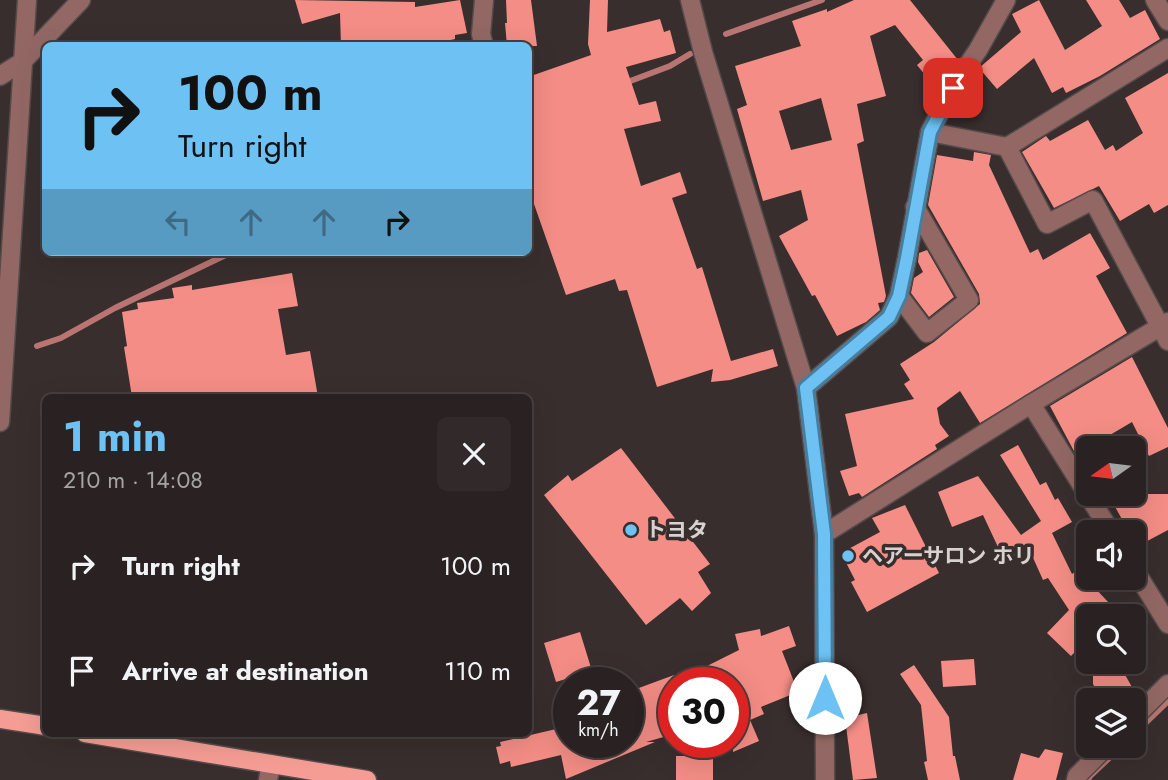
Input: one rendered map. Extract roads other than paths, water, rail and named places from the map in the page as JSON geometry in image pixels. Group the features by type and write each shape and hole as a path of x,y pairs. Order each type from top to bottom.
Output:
{"main road":[{"path":"0,719 42,725"},
{"path":"104,737 270,772 367,780"}],"street":[{"path":"0,422 27,0"},
{"path":"0,75 22,62 81,0"},
{"path":"483,42 481,34 484,0"},
{"path":"690,0 703,51 806,388 824,534 825,780"},
{"path":"806,388 889,317 899,296 930,132 1006,0"},
{"path":"1155,0 1168,21"},
{"path":"930,132 1007,147 1168,48"},
{"path":"824,534 1031,404 1166,330 1093,200 1047,224 1007,147"},
{"path":"899,296 927,333 969,300 915,207"},
{"path":"1031,404 1104,520"},
{"path":"1146,588 1168,624"},
{"path":"1146,706 1168,684"},
{"path":"1076,780 1095,758"}],"waterway":[{"path":"726,34 822,0"},
{"path":"625,83 670,66 690,54"},
{"path":"37,346 61,338 115,308 224,256"},
{"path":"1146,722 1168,701"},
{"path":"1088,780 1109,758"}],"place":[{"name":"トヨタ","path":"631,530"},
{"name":"ヘアーサロン ホリ","path":"848,556"}]}
